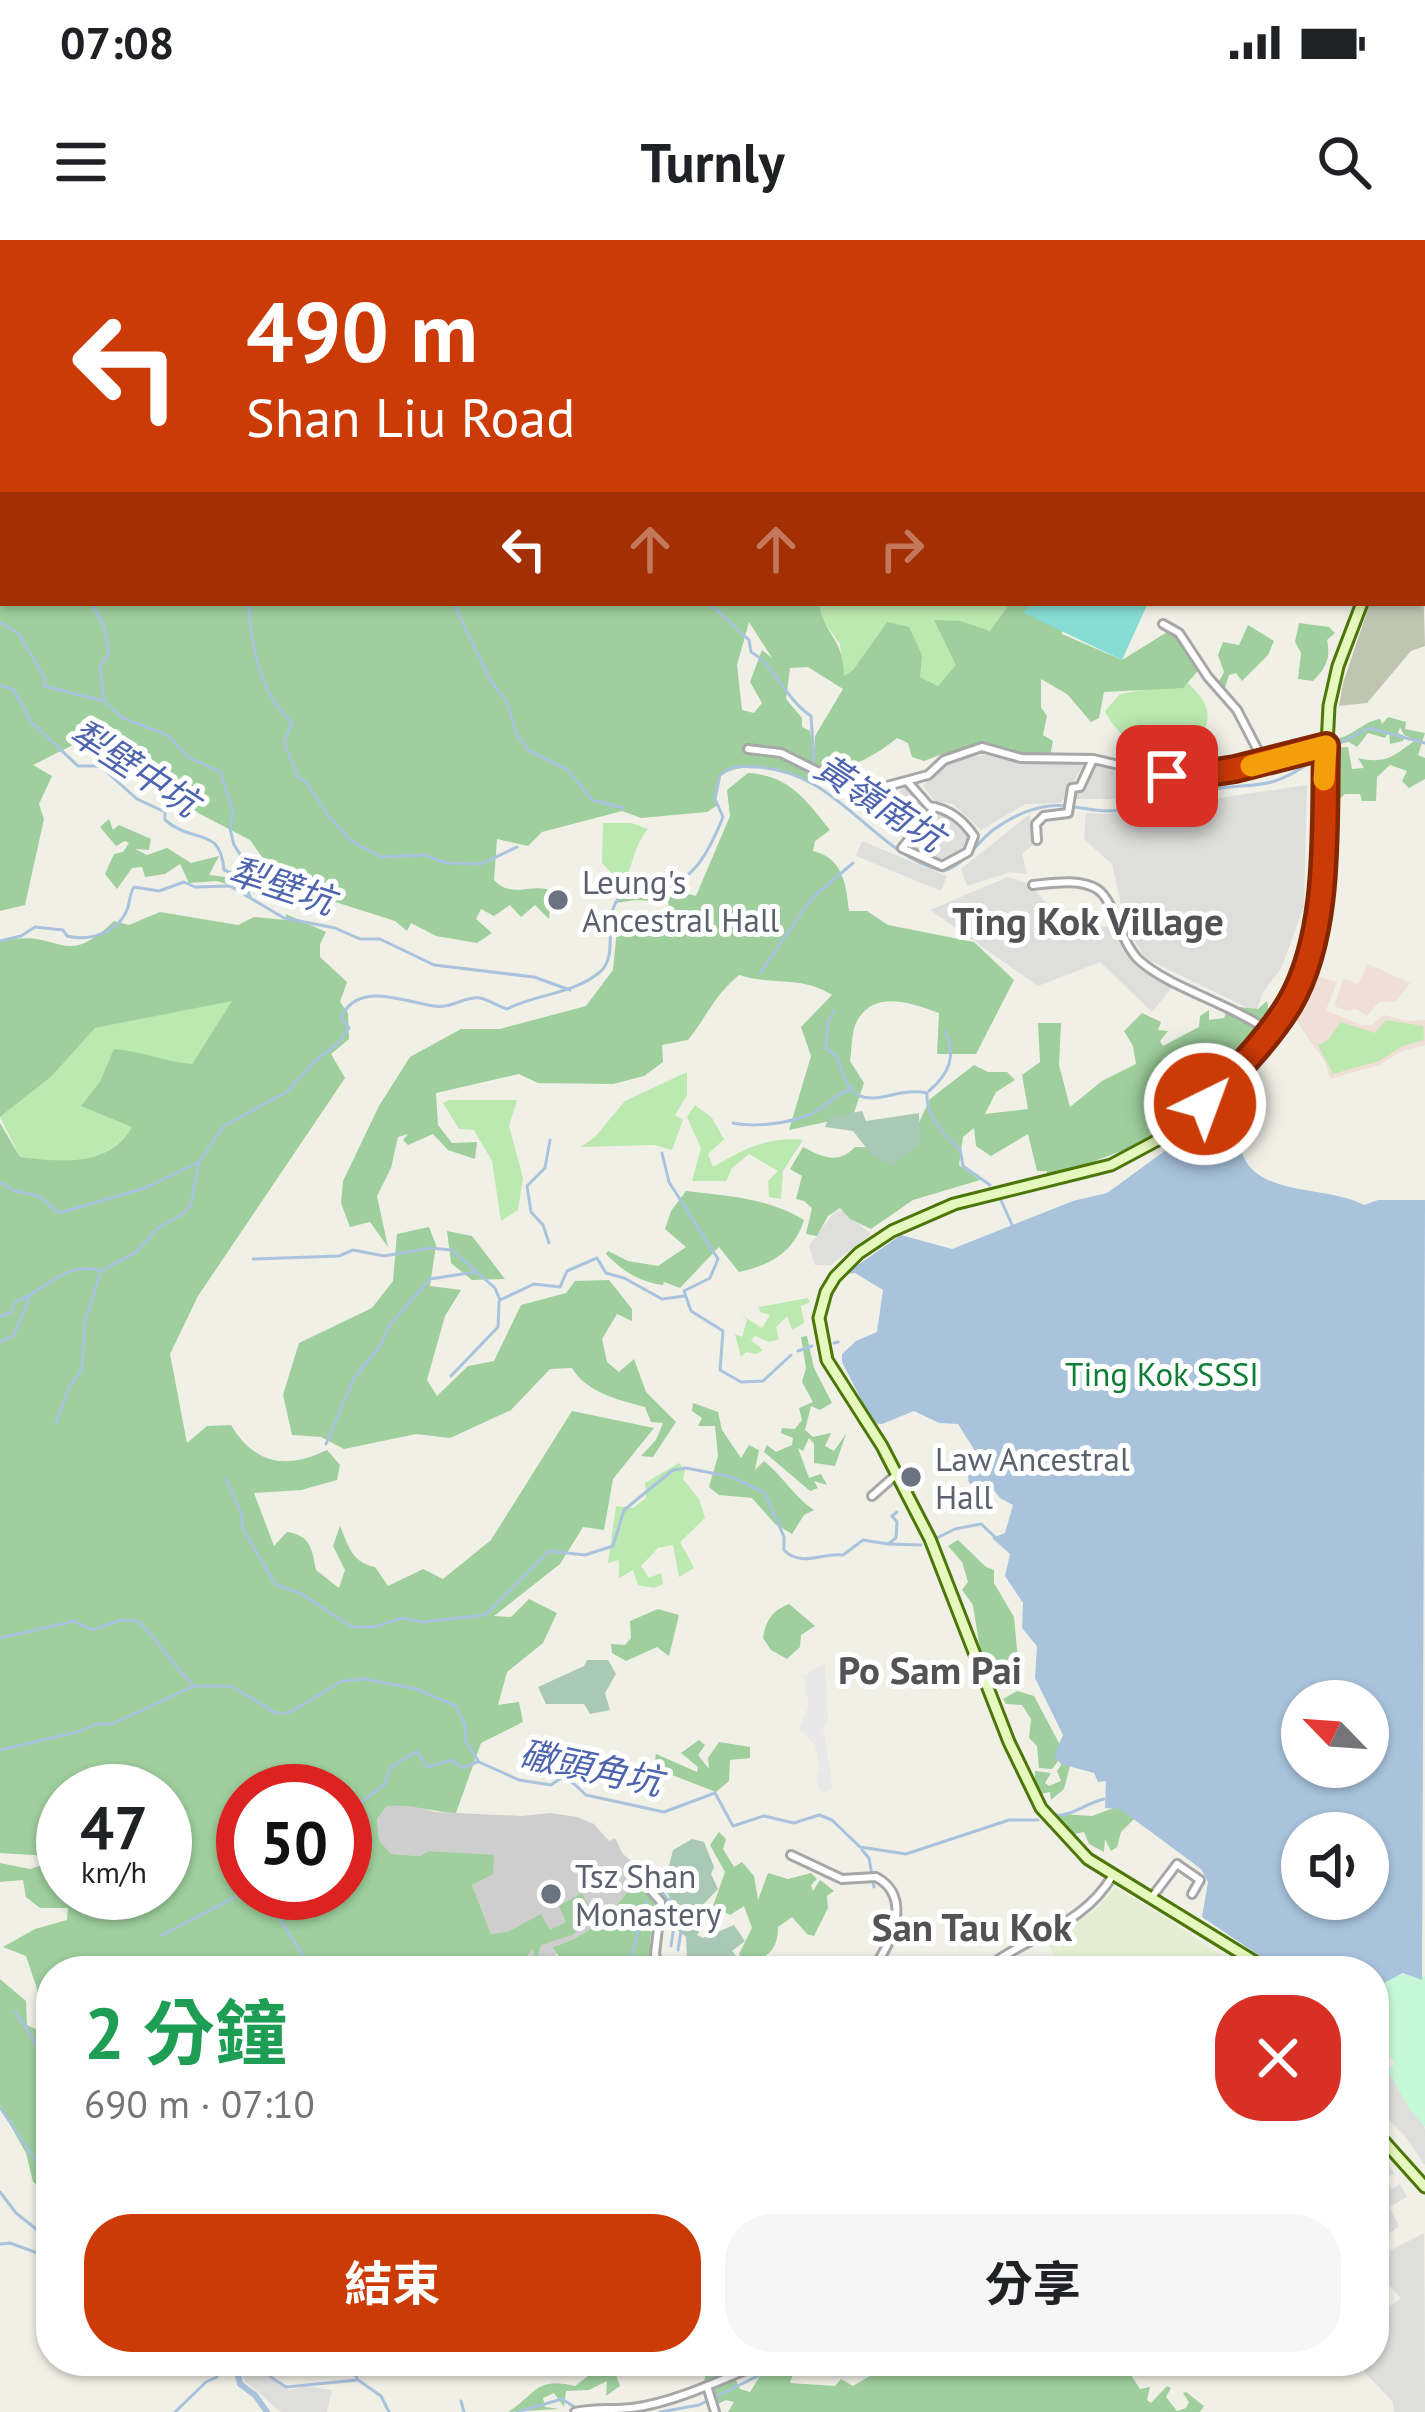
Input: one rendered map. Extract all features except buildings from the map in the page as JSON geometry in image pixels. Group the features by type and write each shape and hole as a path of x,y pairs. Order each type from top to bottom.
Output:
{"main road":[{"path":"1246,1956 1113,1875 1065,1839 1034,1796 903,1473 838,1381 822,1347 821,1305 836,1276 874,1243 936,1210 1085,1173 1169,1134 1205,1104 1269,1031 1299,986 1318,923 1332,691 1361,606"},
{"path":"1389,2147 1425,2187"}],"street":[{"path":"1163,624 1179,633 1237,710 1264,762"},
{"path":"748,749 781,753 861,794 928,775 944,760 982,747 1022,758 1093,759 1176,778 1326,746"},
{"path":"1036,840 1036,824 1044,816 1068,813 1072,788 1080,788 1093,759"},
{"path":"908,781 929,806 949,809 974,836 968,852 942,866 902,848 935,807"},
{"path":"1033,884 1077,883 1095,888 1106,896 1111,914 1139,960 1233,1007 1269,1031"},
{"path":"872,1496 903,1473"},
{"path":"791,1855 842,1879 871,1877 887,1883 897,1902 894,1928 879,1956"},
{"path":"1152,1897 1177,1864 1200,1880 1192,1894"},
{"path":"1004,1956 1085,1912 1113,1875"},
{"path":"640,1878 662,1907 656,1956"},
{"path":"574,2412 635,2408 731,2376"},
{"path":"707,2386 715,2412"}],"shaded area":[{"path":"1028,606 1147,606 1122,660 1024,613"},
{"path":"1369,606 1424,606 1425,646 1411,651 1367,703 1339,706"},
{"path":"990,754 1012,761 1085,762 1061,803 1025,804 981,830 953,804 935,801 923,786 949,761"},
{"path":"1096,763 1171,780 1203,776 1203,784 1159,799 1074,799"},
{"path":"906,785 930,810 905,840 875,815"},
{"path":"1307,785 1304,906 1281,969 1263,992 1256,1012 1145,958 1126,926 1112,864 1084,839 1086,813 1110,814"},
{"path":"941,811 971,837 967,848 950,862 930,858 914,846"},
{"path":"1030,814 1033,845 1022,854 1027,874 1010,872 967,886 961,869"},
{"path":"862,841 947,876 941,891 856,856"},
{"path":"1008,877 1029,884 1070,928 1080,924 1110,927 1137,965 1174,985 1152,1012 1100,962 1038,986 930,910"},
{"path":"1368,964 1410,983 1396,1001 1379,1002 1367,1016 1334,1006 1344,978 1358,984"},
{"path":"1309,974 1337,982 1326,1010 1361,1025 1372,1025 1384,1015 1425,1020 1425,1045 1402,1051 1380,1065 1330,1079 1326,1064 1292,1014"},
{"name":"Ting Kok SSSI","path":"1231,1103 1241,1119 1240,1146 1248,1164 1262,1177 1364,1205 1378,1200 1425,1200 1422,1980 1403,1973 1389,1980 1389,1956 1260,1956 1202,1917 1208,1882 1201,1869 1120,1809 1105,1808 1106,1781 1098,1782 1094,1773 1061,1764 1054,1756 1063,1735 1035,1678 1037,1646 1022,1628 1023,1603 1005,1576 1010,1554 992,1538 1005,1533 1013,1505 993,1489 969,1483 968,1476 980,1459 958,1424 939,1423 914,1411 873,1423 842,1362 842,1354 856,1341 877,1332 883,1290 855,1273 845,1274 901,1235 952,1249 1073,1201 1107,1193"},
{"path":"862,1111 866,1121 919,1113 920,1144 892,1166 872,1155 853,1131 825,1127 829,1117"},
{"path":"841,1210 871,1234 831,1265 815,1265 809,1246"},
{"path":"587,1660 608,1660 616,1674 605,1693 610,1710 590,1714 584,1704 546,1704 538,1687 584,1666"},
{"path":"825,1663 828,1721 823,1729 833,1789 821,1793 815,1745 799,1728 809,1706 803,1676"},
{"name":"Tsz Shan Monastery","path":"405,1803 435,1812 577,1817 594,1824 609,1841 615,1838 623,1854 639,1868 636,1881 614,1911 554,1956 495,1956 498,1936 491,1934 472,1885 494,1856 429,1851 420,1856 391,1854 379,1840 377,1819 387,1806"},
{"path":"692,1839 704,1842 718,1889 699,1909 704,1924 697,1935 703,1938 734,1925 745,1941 732,1951 736,1956 687,1956 686,1937 673,1926 669,1896 657,1881 666,1878 673,1850"},
{"path":"1115,1888 1223,1956 1055,1956 1045,1937 1095,1911"},
{"path":"1389,2073 1425,2129 1425,2165 1389,2120"},
{"path":"1389,2184 1392,2189 1400,2184 1407,2197 1390,2207 1399,2226 1389,2234"},
{"path":"1424,2233 1425,2412 1394,2412 1393,2402 1368,2376 1389,2376 1389,2307 1401,2298 1389,2285 1389,2251"},
{"path":"243,2376 269,2376 289,2390 307,2386 332,2390 327,2412 281,2412"}],"green space":[{"path":"0,606 820,606 840,652 844,676 887,622 909,627 922,655 920,677 938,686 956,665 934,620 960,621 990,631 1008,606 1051,606 1063,626 1062,634 1122,660 1172,629 1202,666 1183,688 1104,692 1099,718 1091,722 1067,694 1041,679 1041,707 1047,716 1043,735 1053,741 1050,756 1018,757 991,749 951,757 942,754 924,761 912,757 908,743 897,738 871,756 834,771 823,774 814,763 808,781 764,768 732,770 721,775 715,798 718,805 707,812 641,818 622,811 542,832 528,846 497,839 494,880 513,890 547,889 549,919 535,905 521,917 510,905 494,916 481,909 476,919 492,933 477,943 436,936 411,923 407,931 395,921 282,885 250,840 200,814 93,735 33,765 52,776 39,804 44,819 25,905 0,911","holes":["749,622 772,658 762,650 750,682 762,703 754,713 742,710 737,665","808,667 843,689 815,736 814,753 810,731 802,727 802,718 786,699 790,668"]},
{"path":"820,606 1008,606 991,631 938,686 920,677 887,622 843,677 840,644 822,619"},
{"path":"1299,623 1329,627 1335,633 1327,640 1326,662 1313,681 1298,679 1301,653 1295,642"},
{"path":"1248,625 1274,641 1268,655 1242,681 1236,673 1229,675 1225,688 1218,683 1224,672 1218,655 1223,642 1239,645"},
{"path":"1187,682 1208,715 1193,752 1166,754 1142,748 1121,733 1105,711 1120,694"},
{"path":"1388,717 1406,722 1405,729 1425,733 1418,755 1425,758 1425,779 1409,788 1402,781 1407,771 1390,765 1377,777 1376,801 1345,794 1331,807 1336,758 1328,748 1348,747 1352,769 1364,768 1358,758 1384,759 1416,740 1404,735 1400,727 1403,741 1390,744 1389,731 1385,738 1368,733 1357,747 1349,742 1333,745 1334,739 1380,719 1382,724"},
{"path":"748,773 786,784 830,830 815,841 813,851 837,866 849,911 867,911 888,925 974,942 1014,980 976,1054 937,1054 939,1013 894,1001 873,1005 857,1021 853,1035 850,1061 864,1083 853,1116 789,1130 811,1056 801,1027 832,995 809,985 739,975 688,1040 662,1045 663,1062 644,1076 613,1084 538,1083 519,1074 436,1093 438,1125 452,1143 477,1142 475,1159 448,1150 433,1134 408,1145 403,1140 408,1134 398,1137 391,1168 377,1196 388,1247 370,1222 350,1227 341,1203 343,1181 379,1106 410,1057 461,1029 500,1029 586,1006 613,970 617,930 653,924 670,912 668,902 615,903 618,898 671,889 696,896 730,816 727,790"},
{"path":"109,819 113,830 119,825 151,839 149,850 135,849 147,855 167,848 191,863 219,856 209,875 233,878 238,858 254,865 266,896 217,881 189,883 180,864 165,874 145,877 142,867 132,868 117,889 105,874 114,854 123,852 129,843 116,846 100,827"},
{"path":"603,823 631,823 648,829 622,884 602,863"},
{"path":"160,912 238,925 254,917 286,920 286,914 326,932 320,957 347,982 340,1002 348,1013 349,1039 331,1054 345,1078 198,1296 170,1354 187,1443 207,1426 231,1425 250,1448 273,1460 298,1460 327,1450 340,1465 337,1480 301,1490 254,1493 274,1546 287,1532 301,1536 316,1570 339,1588 345,1570 333,1546 340,1526 356,1557 375,1567 388,1586 423,1569 443,1579 491,1540 572,1411 654,1428 613,1479 604,1530 583,1527 560,1564 494,1616 511,1617 529,1599 557,1613 543,1643 507,1672 498,1705 519,1702 523,1722 481,1743 456,1813 387,1806 377,1819 379,1840 391,1854 494,1855 493,1874 472,1885 491,1934 508,1932 541,1914 550,1930 566,1922 559,1906 582,1893 589,1908 585,1925 572,1935 541,1945 538,1956 533,1949 527,1956 36,1956 36,1986 26,1956 3,1947 35,1929 67,1920 192,1920 192,1764 36,1764 36,1855 0,1853 0,1123 20,1157 67,1161 110,1150 132,1127 81,1106 100,1082 114,1049 192,1064 232,1001 95,1028 52,1076 0,1117 0,942 20,938 71,946 96,936 114,921 129,925"},
{"path":"1218,998 1258,1009 1267,1001 1266,1021 1242,1044 1246,1053 1234,1053 1203,1096 1156,1138 1071,1170 1071,1174 1046,1179 1047,1171 1037,1171 1028,1134 991,1156 976,1146 974,1128 963,1137 959,1165 980,1180 913,1200 871,1229 840,1208 828,1216 817,1236 806,1234 812,1208 796,1199 802,1176 790,1169 803,1147 830,1158 855,1147 907,1148 930,1099 974,1065 988,1072 1007,1072 1015,1080 996,1092 985,1114 1028,1109 1022,1075 1040,1062 1038,1023 1061,1023 1059,1065 1070,1107 1102,1081 1136,1064 1124,1031 1142,1013 1161,1022 1158,1030 1168,1031 1160,1041 1163,1046 1199,1027 1200,1016 1209,1010 1209,1020 1224,1018"},
{"path":"233,1000 192,1064 114,1050 134,1124 111,1148 84,1160 20,1157 0,1117 52,1076 95,1028"},
{"path":"1386,1020 1423,1026 1424,1040 1379,1061 1333,1074 1318,1045 1341,1022 1375,1033"},
{"path":"687,1072 687,1095 675,1115 683,1120 672,1150 655,1145 581,1147 625,1101"},
{"path":"517,1100 509,1126 523,1178 518,1210 501,1221 492,1161 474,1130 459,1129 443,1103"},
{"path":"695,1105 712,1118 724,1139 708,1154 713,1167 767,1142 803,1140 783,1171 781,1199 769,1197 768,1181 778,1171 749,1154 732,1168 726,1181 692,1181 701,1148 687,1117"},
{"path":"686,1191 762,1202 804,1220 794,1241 771,1261 739,1272 719,1247 680,1288 639,1278 606,1254 658,1266 686,1247 665,1229"},
{"path":"429,1227 436,1245 430,1286 461,1290 445,1316 427,1380 437,1396 468,1366 494,1361 521,1305 566,1293 575,1281 609,1280 632,1309 632,1321 617,1314 602,1339 607,1362 619,1372 634,1359 646,1392 676,1422 653,1457 641,1456 656,1440 663,1423 651,1422 645,1407 594,1389 572,1368 550,1369 511,1410 450,1438 416,1434 344,1449 321,1437 292,1435 283,1395 299,1343 372,1308 393,1281 397,1234"},
{"path":"447,1231 472,1236 505,1279 472,1280 451,1263"},
{"path":"808,1298 810,1302 801,1306 804,1323 792,1330 787,1316 776,1327 779,1339 769,1342 755,1336 751,1340 763,1350 741,1357 735,1334 742,1337 747,1320 741,1315 762,1328 770,1315 759,1307"},
{"path":"807,1336 814,1368 832,1403 820,1410 811,1406 805,1430 813,1437 831,1433 825,1446 834,1451 846,1434 835,1466 814,1463 814,1444 809,1438 803,1451 798,1448 809,1478 821,1474 827,1485 814,1481 818,1488 810,1491 764,1452 767,1445 776,1452 792,1445 793,1438 781,1433 782,1428 795,1429 802,1420 799,1408 813,1402 802,1382 806,1368 801,1337"},
{"path":"693,1403 718,1412 722,1430 741,1458 749,1445 759,1450 755,1470 764,1461 814,1510 804,1515 792,1534 775,1524 752,1498 719,1495 709,1487 718,1456 715,1426 698,1426 702,1418 692,1411"},
{"path":"679,1463 705,1518 680,1542 694,1568 679,1577 673,1545 658,1548 641,1566 649,1578 661,1573 663,1584 654,1588 638,1585 633,1570 619,1578 619,1560 608,1563 616,1506 633,1508 646,1498 645,1483"},
{"path":"958,1540 994,1570 994,1583 1014,1617 1019,1671 1010,1681 980,1650 973,1605 962,1590 968,1582 962,1562 948,1546"},
{"path":"789,1604 815,1626 801,1635 800,1647 787,1659 771,1650 763,1638 771,1617"},
{"path":"658,1609 679,1615 669,1656 657,1647 626,1661 612,1653 611,1644 625,1645 631,1638 630,1621"},
{"path":"1017,1691 1034,1696 1059,1743 1065,1743 1080,1765 1070,1766 1064,1789 1051,1800 1050,1792 1036,1795 1029,1781 1035,1780 1035,1771 1051,1773 1045,1783 1049,1786 1061,1781 1057,1771 1063,1762 1059,1760 1052,1769 1039,1768 1037,1746 1029,1738 1031,1719 1022,1705 1006,1704 1003,1699"},
{"path":"699,1740 705,1745 698,1755 709,1769 708,1758 719,1742 750,1747 750,1758 730,1760 729,1781 716,1792 654,1768 656,1754 697,1772 698,1767 681,1753"},
{"path":"1119,1806 1136,1817 1121,1832 1117,1847 1111,1851 1105,1839 1104,1852 1089,1844 1084,1832 1065,1836 1048,1813 1092,1816"},
{"path":"719,1832 726,1839 723,1849 734,1867 742,1862 754,1876 758,1900 768,1873 788,1879 811,1873 817,1879 811,1885 813,1891 820,1880 834,1891 827,1896 828,1908 814,1936 792,1917 778,1927 776,1941 765,1956 740,1956 752,1928 744,1906 730,1915 713,1906 725,1872 710,1845"},
{"path":"0,1863 36,1867 36,1905 26,1897 23,1880 0,1882"},
{"path":"633,1884 654,1899 653,1956 558,1956 553,1947 577,1937 617,1905"},
{"path":"1425,1976 1425,2127 1389,2073 1395,2064 1389,2058 1389,1979"},
{"path":"0,1979 26,2001 27,2025 36,2029 36,2184 26,2153 0,2107"},
{"path":"588,2376 616,2376 620,2386 606,2396 607,2381 589,2390 566,2391 564,2407 554,2393 543,2398 545,2407 559,2409 508,2412 544,2385 575,2386"},
{"path":"705,2376 721,2376 721,2385 735,2378 740,2389 750,2392 760,2376 792,2376 790,2383 835,2386 841,2379 853,2386 870,2376 1132,2376 1140,2389 1150,2387 1147,2400 1151,2403 1167,2386 1171,2388 1166,2397 1177,2411 1189,2402 1186,2392 1204,2406 1200,2412 728,2412 734,2402 718,2404 715,2395 706,2392 713,2385 711,2379 704,2384"}],"waterway":[{"path":"980,240 990,240"},
{"path":"94,606 105,629 109,654 100,666 104,701"},
{"path":"249,606 259,667 272,698 292,722 284,743 299,778 350,840 381,857 425,855 446,863 481,864 517,847"},
{"path":"454,606 528,750 568,770 592,800 624,808"},
{"path":"712,606 749,640 751,652 811,716 814,762 809,779"},
{"path":"0,622 18,633 45,678 44,686 104,701 123,718 167,735 188,757 220,772 233,810 230,829 244,860 240,871 250,897"},
{"name":"犁壁中坑","path":"0,685 14,690 31,722 78,766 100,766 137,799 165,812 165,820 211,841 222,856 224,870 236,875 237,887"},
{"path":"1336,745 1369,728 1425,743"},
{"name":"黃嶺南坑","path":"0,1316 11,1313 15,1302 67,1273 89,1268 101,1271 135,1253 158,1228 183,1214 191,1204 199,1162 224,1126 288,1091 339,1042 349,1028 341,1018 358,1000 382,996 440,1006 480,998 507,1009 578,985 600,972 609,955 612,912 623,894 672,885 692,871 707,851 723,817 715,799 720,775 729,769 756,767 810,782 895,848 943,871 964,859 998,826 1037,808 1134,808 1209,790 1273,782 1314,760"},
{"path":"760,973 811,899 853,863"},
{"name":"犁壁坑","path":"0,941 35,927 63,930 76,938 94,936 111,929 124,916 134,887 159,891 184,882 195,887 230,886 284,918 335,928 360,939 380,939 434,965 534,977 570,990"},
{"path":"834,1011 826,1048 838,1058 853,1091 874,1098 927,1093 932,1117 960,1149 963,1166 990,1185"},
{"path":"929,1091 949,1064 945,1031"},
{"path":"733,1123 762,1125 803,1117 853,1088"},
{"path":"549,1243 543,1225 531,1212 527,1186 545,1168 550,1140"},
{"path":"662,1153 669,1182 718,1259 710,1278 684,1291 691,1311 723,1331 720,1370 741,1382 763,1381 791,1355"},
{"name":"黃嶺南坑","path":"0,1182 39,1196 59,1213 145,1188 199,1162"},
{"path":"1000,1198 1013,1227"},
{"path":"253,1259 339,1256 353,1250 384,1256 430,1248 452,1250 495,1288 500,1300 534,1284 560,1287 567,1271 597,1258 606,1273 662,1299 685,1296"},
{"path":"326,1444 354,1378 380,1346 389,1326 430,1279 475,1272"},
{"path":"55,1424 82,1369 85,1321 100,1274"},
{"path":"0,1342 14,1335 29,1298"},
{"path":"451,1376 498,1327 499,1302"},
{"path":"834,1343 838,1342"},
{"path":"798,1351 812,1346"},
{"path":"226,1479 243,1529 275,1584 302,1594 352,1627 374,1627 402,1618 423,1622 485,1615 549,1551 585,1555 613,1546 624,1510 673,1470 732,1477 765,1493 784,1537 784,1550 798,1558 843,1555 863,1540 888,1544 896,1538 897,1522 892,1516 897,1512"},
{"path":"935,1539 981,1524 995,1537"},
{"path":"889,1544 921,1545"},
{"name":"䃟頭角坑","path":"0,1638 75,1621 92,1630 121,1620 138,1621 193,1685"},
{"name":"䃟頭角坑","path":"0,1750 95,1724 112,1724 194,1686 231,1686 276,1713 289,1713 342,1681 365,1679 416,1689 456,1706 466,1742 479,1762 519,1780 551,1785 561,1778 586,1795 664,1812 715,1793 733,1826 764,1816 794,1823 819,1815 832,1820 860,1847 906,1854 1009,1820 1038,1820"},
{"path":"372,1794 385,1784 390,1768 417,1751 427,1767 452,1760 463,1768 477,1762"},
{"path":"1053,1816 1104,1799"},
{"path":"862,1850 869,1858 874,1887"},
{"path":"662,1892 676,1911 671,1946"},
{"path":"632,1956 647,1901"},
{"path":"160,1936 216,1907"},
{"path":"280,1920 303,1956"},
{"path":"678,1950 681,1931"},
{"path":"15,2011 36,2044"},
{"path":"0,2107 36,2161"},
{"path":"0,2192 36,2229"},
{"path":"0,2244 36,2253"},
{"path":"238,2376 267,2412"},
{"path":"270,2376 286,2387 358,2380 381,2396 389,2412"},
{"path":"660,2412 699,2405 758,2376"},
{"path":"175,2412 217,2377"},
{"path":"517,2412 562,2399 576,2408"},
{"path":"461,2401 464,2412"}],"slow traffic":[{"path":"1251,766 1326,746 1324,780"}],"place":[{"name":"Leung's Ancestral Hall","path":"558,900"},
{"name":"Law Ancestral Hall","path":"911,1477"},
{"name":"Tsz Shan Monastery","path":"551,1894"}],"district":[{"name":"Ting Kok Village","path":"1088,920"},
{"name":"Po Sam Pai","path":"930,1669"},
{"name":"San Tau Kok","path":"972,1926"}],"route":[{"path":"1167,776 1235,769 1326,746 1318,923 1311,952 1288,1006 1205,1104"}]}
